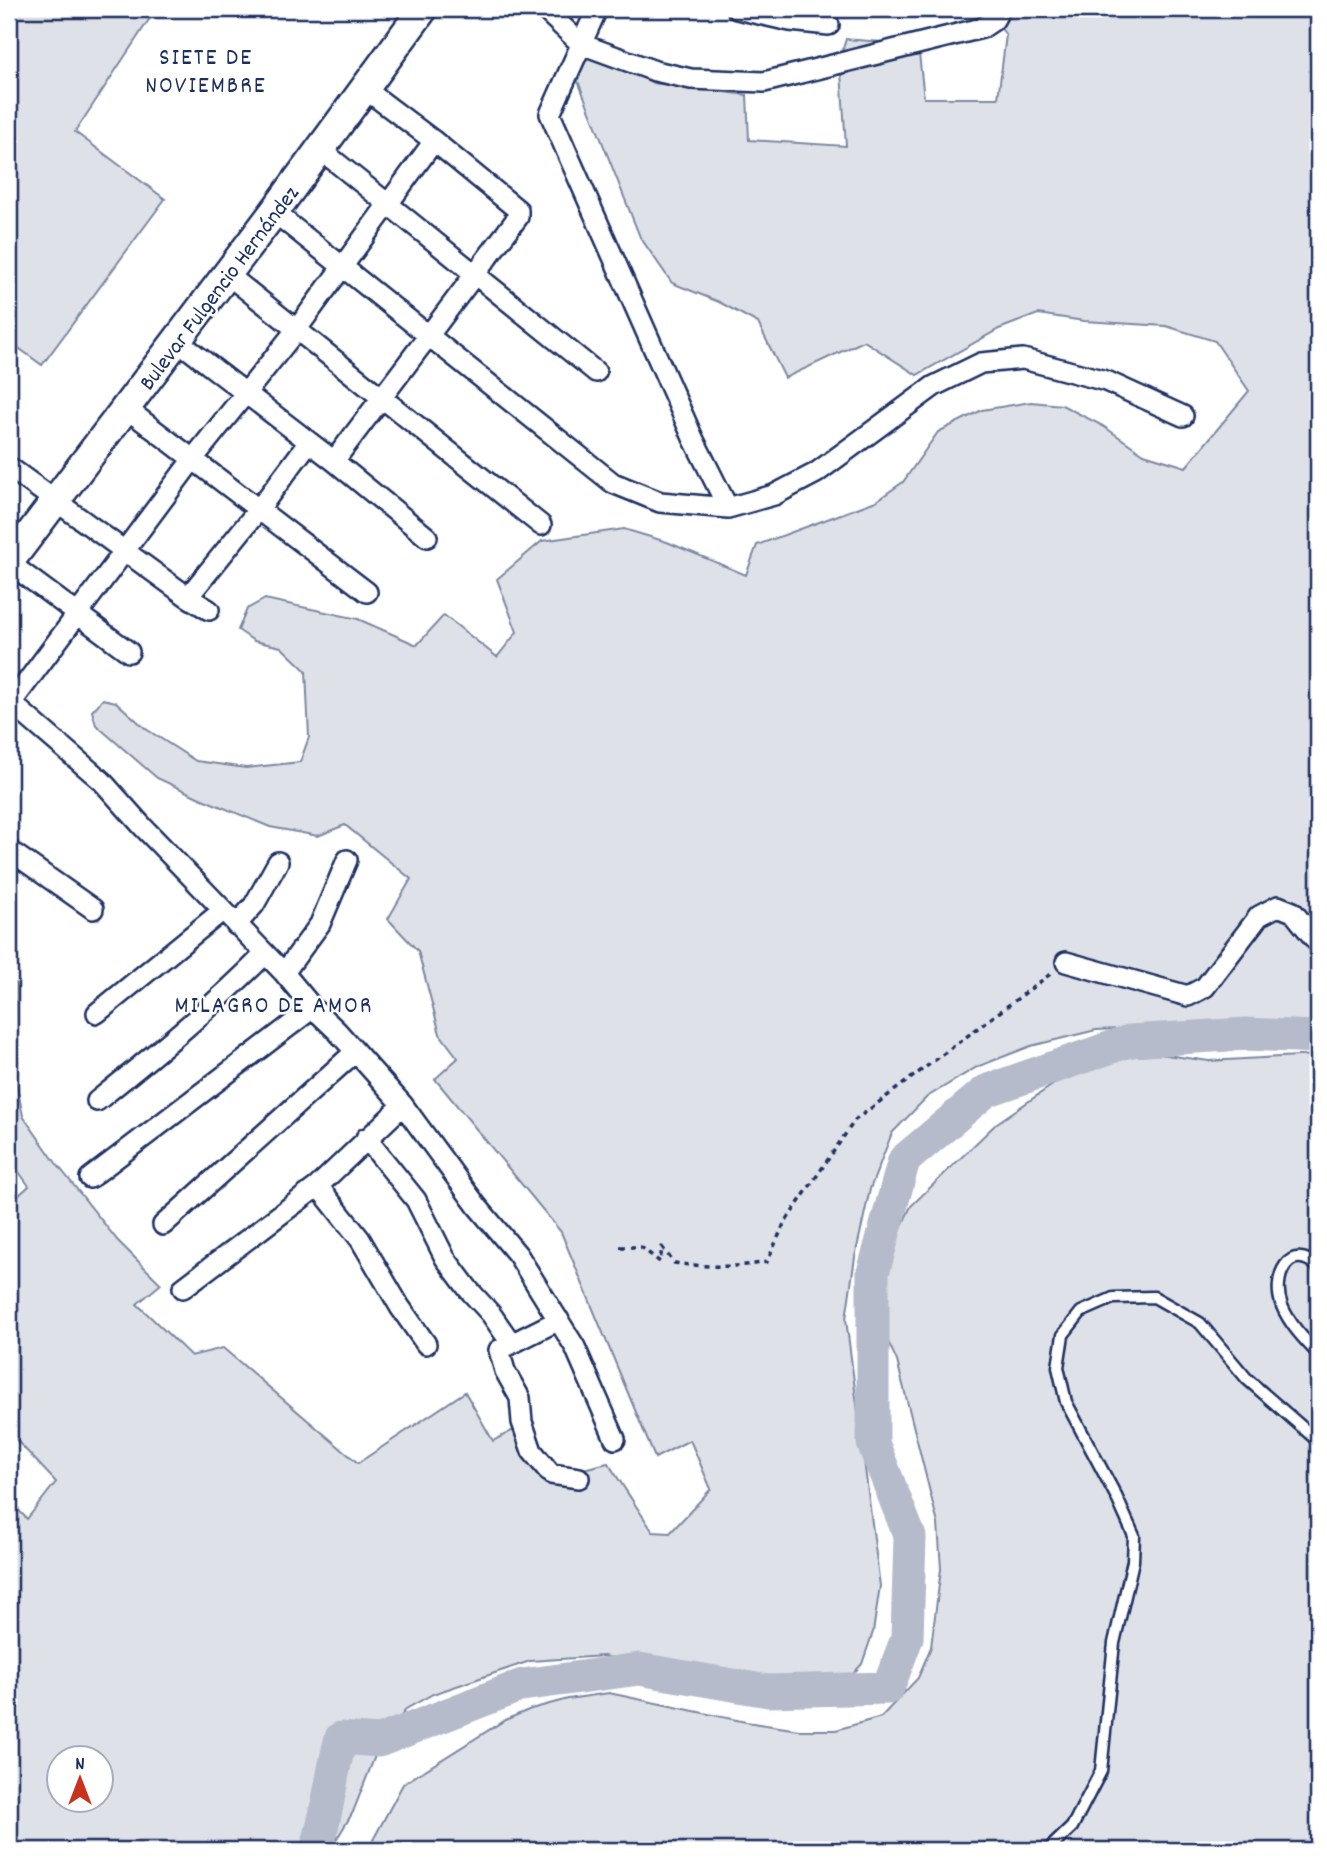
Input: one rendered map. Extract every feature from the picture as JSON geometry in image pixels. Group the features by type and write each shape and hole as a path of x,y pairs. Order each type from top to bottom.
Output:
{"street":[{"name":"Bulevar Fulgencio Hernández","path":"9,562 178,341 423,9"},
{"path":"544,9 580,44 654,71 691,79 764,82 982,28 995,20 1000,9"},
{"path":"597,9 550,114 693,438 729,508"},
{"path":"737,9 790,21 829,25"},
{"path":"334,461 518,217 518,210 365,89"},
{"path":"434,141 344,267 193,458 10,703 102,780 229,918 284,973 313,1008 338,1031 403,1105 477,1206 518,1255 575,1346 615,1439"},
{"path":"321,149 596,372"},
{"path":"274,212 613,483 660,502 729,508 774,495 816,473 934,386 981,363 1023,359 1106,381 1183,416"},
{"path":"227,274 541,525"},
{"path":"178,341 334,461 427,537"},
{"path":"127,409 367,592"},
{"path":"188,597 309,442"},
{"path":"9,467 209,610"},
{"path":"9,562 129,652"},
{"path":"9,850 93,909"},
{"path":"284,973 320,924 347,860"},
{"path":"97,1013 229,918 254,905 278,862"},
{"path":"1066,962 1188,996 1205,987 1259,916 1278,906 1293,912 1318,943"},
{"path":"97,1101 148,1060 265,954"},
{"path":"90,1178 313,1008"},
{"path":"163,1226 355,1052"},
{"path":"183,1287 318,1186 403,1105"},
{"path":"366,1138 416,1200 445,1258 511,1343"},
{"path":"318,1186 360,1239 400,1307 426,1343"},
{"path":"559,1320 499,1350 505,1371 520,1398 522,1422 532,1451 551,1474 579,1478"}],"lane":[{"path":"1318,1267 1309,1259 1296,1258 1282,1267 1277,1284 1282,1305 1294,1327 1318,1354"},
{"path":"1048,1850 1072,1828 1101,1772 1114,1643 1133,1561 1133,1536 1116,1496 1066,1402 1058,1367 1063,1335 1081,1312 1113,1298 1154,1297 1200,1323 1247,1379 1318,1441"}],"path":[{"path":"620,1247 641,1247 660,1262 662,1247 674,1263 688,1265 745,1266 767,1262 784,1224 855,1120 1066,962"}],"shaded area":[{"path":"9,9 156,9 75,132 165,199 42,365 9,341"},
{"path":"986,9 1318,9 1318,1030 1096,1030 1031,1046 977,1067 927,1097 892,1133 870,1189 855,1257 846,1319 880,1586 873,1632 862,1664 842,1686 788,1684 693,1674 641,1666 604,1656 530,1661 433,1694 406,1709 377,1751 353,1812 330,1850 9,1850 9,1500 27,1519 56,1482 9,1432 9,1204 29,1186 9,1158 9,976 16,984 15,1076 23,1116 56,1163 118,1241 161,1284 137,1304 191,1356 223,1348 358,1463 465,1392 493,1441 521,1426 550,1477 608,1463 653,1532 670,1533 711,1489 690,1440 655,1458 561,1232 435,1079 458,1058 440,1034 418,951 388,919 411,879 345,825 318,836 270,827 157,778 96,725 92,711 103,699 116,702 146,729 196,761 246,768 300,762 309,737 306,671 281,647 254,641 238,630 247,609 265,599 358,619 417,645 444,615 497,657 517,632 497,579 542,541 624,529 667,542 746,575 757,545 876,501 903,482 938,432 982,410 1031,402 1062,405 1103,426 1144,454 1186,467 1249,391 1215,341 1166,326 1084,321 1038,314 999,329 917,375 864,341 785,378 758,323 719,302 672,283 640,237 572,66 587,48 653,83 747,95 749,140 846,146 840,58 846,39 918,45 924,98 998,98 1006,35"},
{"path":"1159,1054 1209,1061 1318,1055 1318,1850 370,1850 403,1784 505,1720 531,1709 568,1699 609,1693 746,1722 799,1730 836,1730 881,1717 918,1678 931,1647 941,1569 938,1524 897,1361 880,1324 873,1288 911,1206 997,1123 1067,1075 1099,1059"}],"waterway":[{"path":"316,1850 341,1738 379,1741 522,1685 639,1669 768,1691 888,1688 907,1638 910,1537 873,1443 873,1273 904,1160 986,1091 1129,1041 1246,1034 1318,1037"}],"district":[{"name":"SIETE DE NOVIEMBRE","path":"206,70"},
{"name":"MILAGRO DE AMOR","path":"274,1004"}]}
